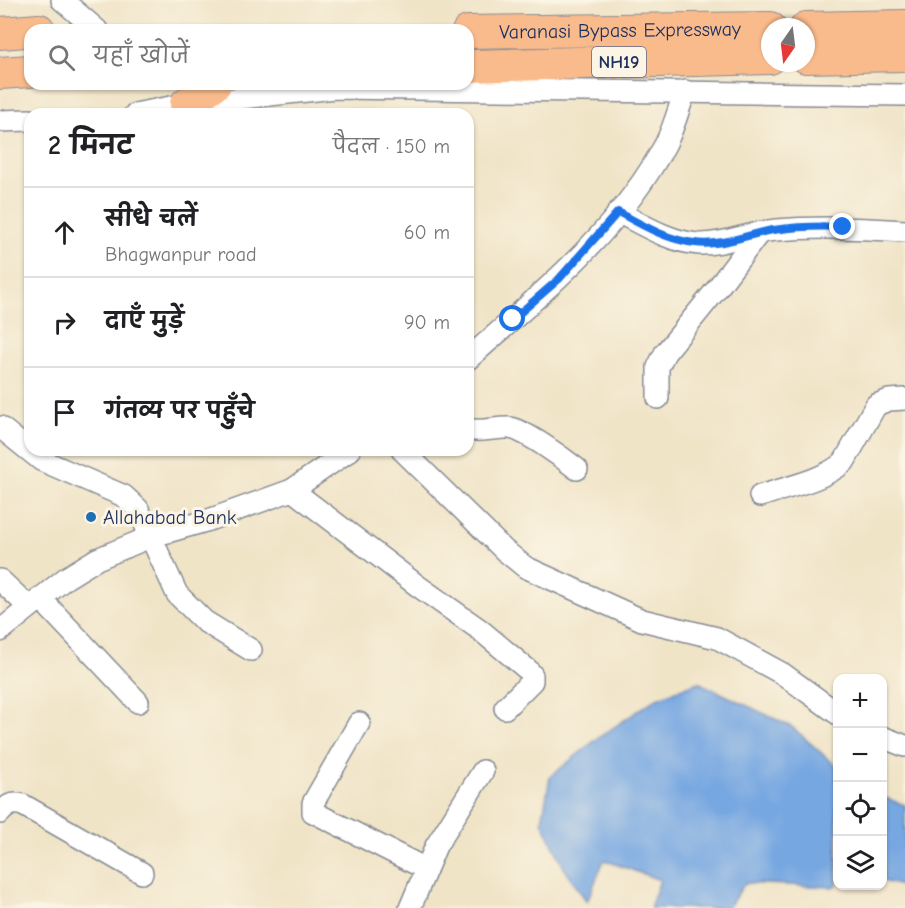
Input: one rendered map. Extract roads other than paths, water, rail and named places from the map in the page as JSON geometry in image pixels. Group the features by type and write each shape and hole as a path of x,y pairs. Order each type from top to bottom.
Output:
{"highway":[{"path":"815,28 905,26"},
{"name":"Varanasi Bypass Expressway","path":"474,32 761,28"},
{"path":"0,33 24,31"},
{"path":"815,57 905,55"},
{"name":"Varanasi Bypass Expressway","path":"474,66 761,58"},
{"path":"0,73 24,71"},
{"path":"186,104 206,90"}],"street":[{"path":"62,0 90,24"},
{"path":"474,89 905,95"},
{"path":"166,108 316,90"},
{"path":"474,354 559,279 618,212 644,179 667,141 685,91"},
{"path":"0,121 24,120"},
{"path":"618,212 651,230 697,244 709,244 773,230 829,226 905,231"},
{"path":"658,398 658,367 665,353 759,233"},
{"path":"760,496 826,474 838,466 849,453 876,405 889,400 905,399"},
{"path":"0,427 24,447"},
{"path":"474,430 501,428 516,430 577,469"},
{"path":"35,456 124,496 138,510 177,594 204,621 251,650"},
{"path":"0,631 66,578 97,559 150,537 206,521 292,490 341,456"},
{"path":"408,456 504,550 525,567 642,620 717,638 783,674 833,711"},
{"path":"292,490 418,586 479,629 528,670 532,675 532,681 505,708"},
{"path":"0,580 34,602 138,702"},
{"path":"359,723 313,803 313,812 426,869"},
{"path":"887,739 905,746"},
{"path":"410,908 436,846 483,771"},
{"path":"0,813 8,805 15,803 23,805 142,873"}],"water":[{"path":"698,682 792,727 833,763 833,887 745,883 728,908 650,908 660,880 604,860 587,902 564,868 542,821 550,777 598,738 657,698"},
{"path":"887,799 905,805 905,887 887,882"}],"place":[{"name":"Allahabad Bank","path":"91,517"}]}
